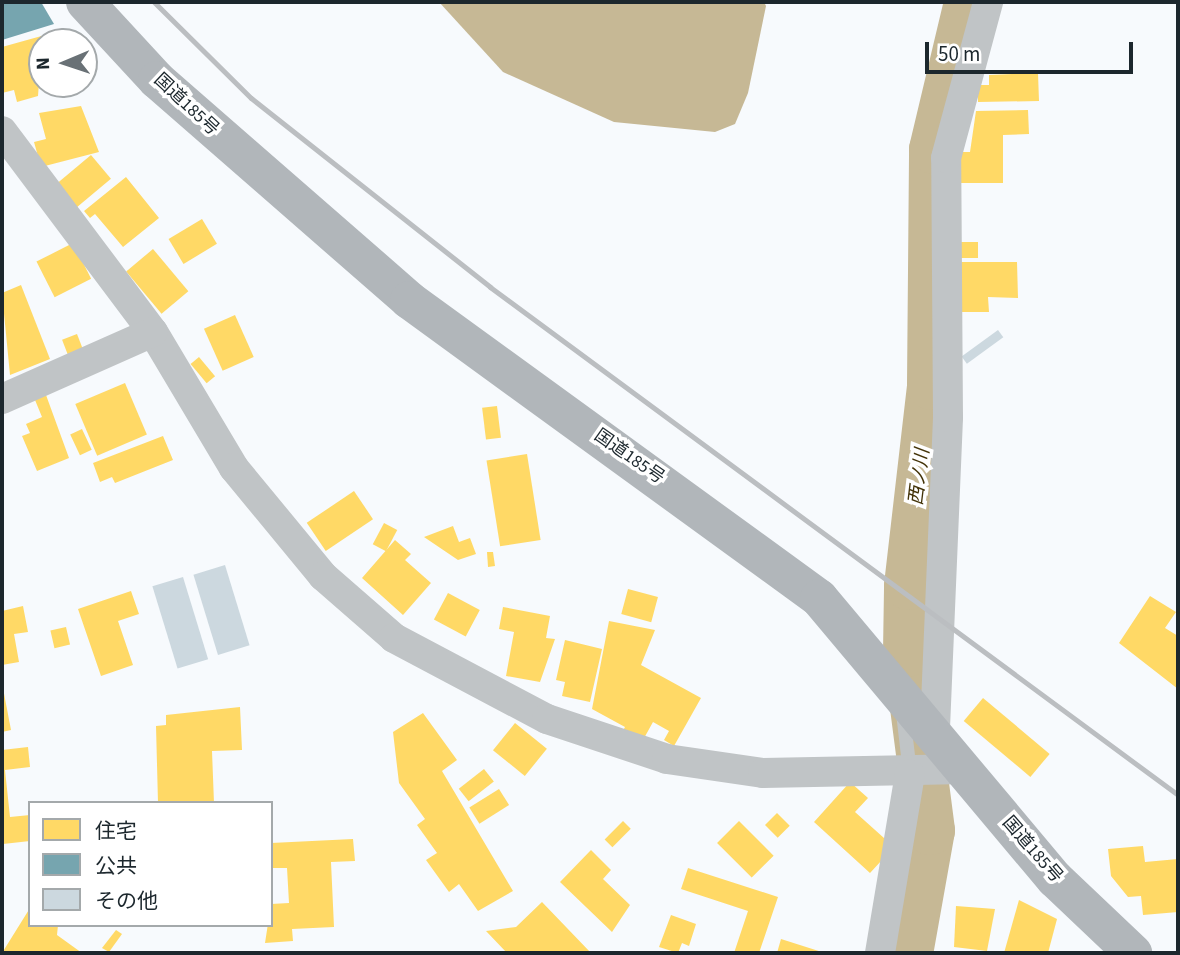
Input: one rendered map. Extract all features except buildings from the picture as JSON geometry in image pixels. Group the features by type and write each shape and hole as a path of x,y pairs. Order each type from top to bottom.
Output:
{"highway":[{"name":"国道185号","path":"85,2 157,80 300,211 409,300 763,552 819,598 918,708 934,772 1055,879 1133,953"}],"street":[{"path":"918,708 947,417 946,158 988,2"},
{"path":"2,131 153,332 234,468 323,576 394,638 488,690 609,744 763,773 934,772 880,953"},
{"path":"2,399 153,332"}],"lane":[{"path":"918,708 934,772"}],"shaded area":[{"path":"439,2 764,2 766,6 748,93 735,124 715,132 614,122 503,72"}],"waterway":[{"name":"西ノ川","path":"908,953 930,830 907,652 908,585 931,385 933,149 968,2"}],"railway":[{"path":"154,2 251,98 490,287 1178,795"}]}
